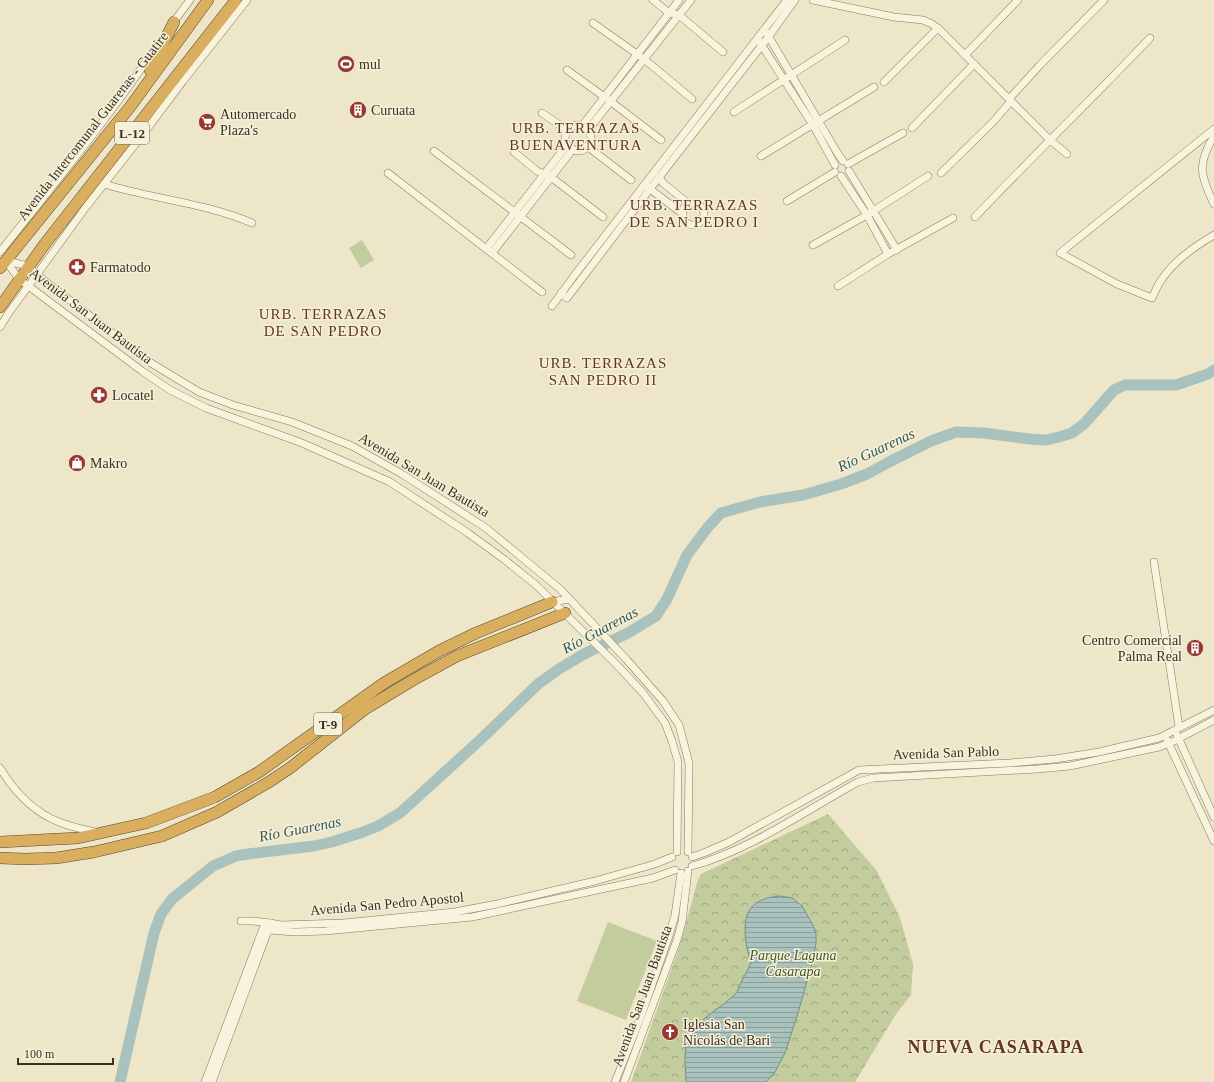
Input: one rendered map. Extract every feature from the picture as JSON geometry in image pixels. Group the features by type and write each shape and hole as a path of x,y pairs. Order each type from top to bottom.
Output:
{"highway":[{"name":"Avenida Intercomunal Guarenas - Guatire","path":"2,261 130,107 208,0"},
{"name":"L-12","path":"0,307 28,266 236,0"},
{"path":"130,107 174,22"},
{"name":"T-9","path":"0,842 78,838 146,823 215,797 259,772 384,682 439,651 476,633 552,602"},
{"name":"T-9","path":"0,858 56,858 94,852 162,836 217,812 263,786 290,768 365,709 457,656 565,613"}],"street":[{"name":"Avenida Intercomunal Guarenas - Guatire","path":"2,261 140,72 190,0"},
{"name":"L-12","path":"0,327 56,247 182,81 247,0"},
{"path":"652,0 669,12 678,15 723,52"},
{"path":"585,128 637,55 679,0"},
{"path":"607,99 644,59 691,0"},
{"path":"552,306 561,293 571,286 649,186 764,28 787,0"},
{"path":"649,186 659,177 769,36 795,0"},
{"path":"813,0 894,17 923,20 938,28 1050,140 1067,154"},
{"path":"965,55 1018,0"},
{"path":"941,174 993,122 1040,65 1104,0"},
{"path":"593,23 644,59 692,99"},
{"path":"764,28 787,76 816,123 838,154 850,167 849,172 874,211 896,250"},
{"path":"884,82 938,28"},
{"path":"757,38 787,76"},
{"path":"975,217 1050,140 1082,110 1150,38"},
{"path":"734,112 787,76 845,40"},
{"path":"912,128 974,64"},
{"path":"567,70 661,140"},
{"path":"761,156 874,87"},
{"path":"542,112 567,130"},
{"path":"816,123 837,171 867,215 888,254"},
{"path":"574,125 585,128 590,138 587,146 578,150 570,147 565,138 567,130 574,125"},
{"path":"1214,129 1060,253 1117,284 1152,298 1161,280 1171,268 1192,248 1214,235"},
{"path":"787,201 837,171 839,161 846,162 903,133"},
{"path":"1214,136 1201,163 1204,185 1214,204"},
{"path":"587,146 631,180"},
{"path":"489,251 570,147"},
{"path":"434,151 572,255"},
{"path":"514,152 537,171 548,176 603,217"},
{"path":"837,171 846,175 849,172"},
{"path":"388,173 542,292"},
{"path":"813,245 874,211 928,176"},
{"path":"659,177 663,183 689,204"},
{"path":"104,184 189,204 252,223"},
{"path":"649,186 683,212 686,222 691,225 697,225 702,221 704,215 703,208 695,203 689,204 683,212"},
{"path":"838,286 888,254 953,218"},
{"name":"Avenida San Juan Bautista","path":"2,261 28,266 37,275 151,363 199,392 233,405 292,422 352,446 402,474 486,528 514,550 569,599 627,660 673,713 679,725 690,763 690,854 684,870 669,936 640,1019 614,1082"},
{"name":"Avenida San Juan Bautista","path":"2,261 19,279 142,371 170,390 206,408 302,444 390,482 468,533 505,560 536,586 617,665 643,693 665,723 678,762 674,855 671,864 684,870"},
{"path":"561,293 567,298 571,286"},
{"path":"1154,562 1179,739 1214,816"},
{"path":"565,613 569,599"},
{"name":"T-9","path":"552,602 569,599"},
{"name":"Avenida San Pablo","path":"684,870 756,840 858,782 873,778 985,768 1055,759 1146,742 1164,735 1214,710"},
{"name":"Avenida San Pablo","path":"690,854 706,852 729,842 859,770 985,768 1037,769 1080,764 1140,752 1168,743 1179,739 1214,720"},
{"path":"1164,735 1214,841"},
{"path":"1078,755 1080,764"},
{"path":"0,768 12,787 38,811 58,822 99,833"},
{"path":"870,769 873,778"},
{"path":"674,855 681,851 690,854"},
{"name":"Avenida San Pedro Apostol","path":"240,921 253,921 282,925 344,923 455,912 589,883 655,864 674,855"},
{"name":"Avenida San Juan Bautista","path":"624,1082 677,940 682,922 684,870"},
{"name":"Avenida San Pedro Apostol","path":"264,933 270,930 294,932 325,931 472,917 684,870"},
{"path":"212,1082 264,933 264,926 270,924"},
{"path":"205,1082 264,933"}],"green space":[{"path":"362,240 374,260 361,268 349,248"},
{"name":"Parque Laguna Casarapa","path":"828,814 877,871 900,918 913,964 911,995 896,1014 855,1082 631,1082 679,948 697,883 701,874"},
{"path":"608,922 657,941 626,1020 577,1001"}],"water":[{"path":"781,896 792,898 802,906 813,925 816,934 813,960 785,1053 775,1072 766,1082 686,1082 685,1052 690,1035 701,1022 737,992 750,965 745,930 748,913 757,902"}],"waterway":[{"name":"Río Guarenas","path":"120,1082 154,933 161,914 172,899 213,866 236,856 314,846 332,842 378,826 400,813 479,741 538,684 584,654 628,633 656,616 667,599 687,555 708,527 721,513 760,502 803,495 841,484 867,474 931,441 956,432 984,433 1046,440 1059,437 1072,433 1084,424 1114,390 1125,385 1176,385 1208,374 1214,370"}],"place":[{"name":"mul","path":"346,64"},
{"name":"Curuata","path":"358,110"},
{"name":"Automercado Plaza's","path":"207,122"},
{"name":"Farmatodo","path":"77,267"},
{"name":"Locatel","path":"99,395"},
{"name":"Makro","path":"77,463"},
{"name":"Centro Comercial Palma Real","path":"1195,648"},
{"name":"Iglesia San Nicolás de Bari","path":"670,1032"}],"district":[{"name":"URB. TERRAZAS BUENAVENTURA","path":"576,136"},
{"name":"URB. TERRAZAS DE SAN PEDRO I","path":"694,214"},
{"name":"URB. TERRAZAS DE SAN PEDRO","path":"323,322"},
{"name":"URB. TERRAZAS SAN PEDRO II","path":"603,372"},
{"name":"NUEVA CASARAPA","path":"996,1047"}]}
